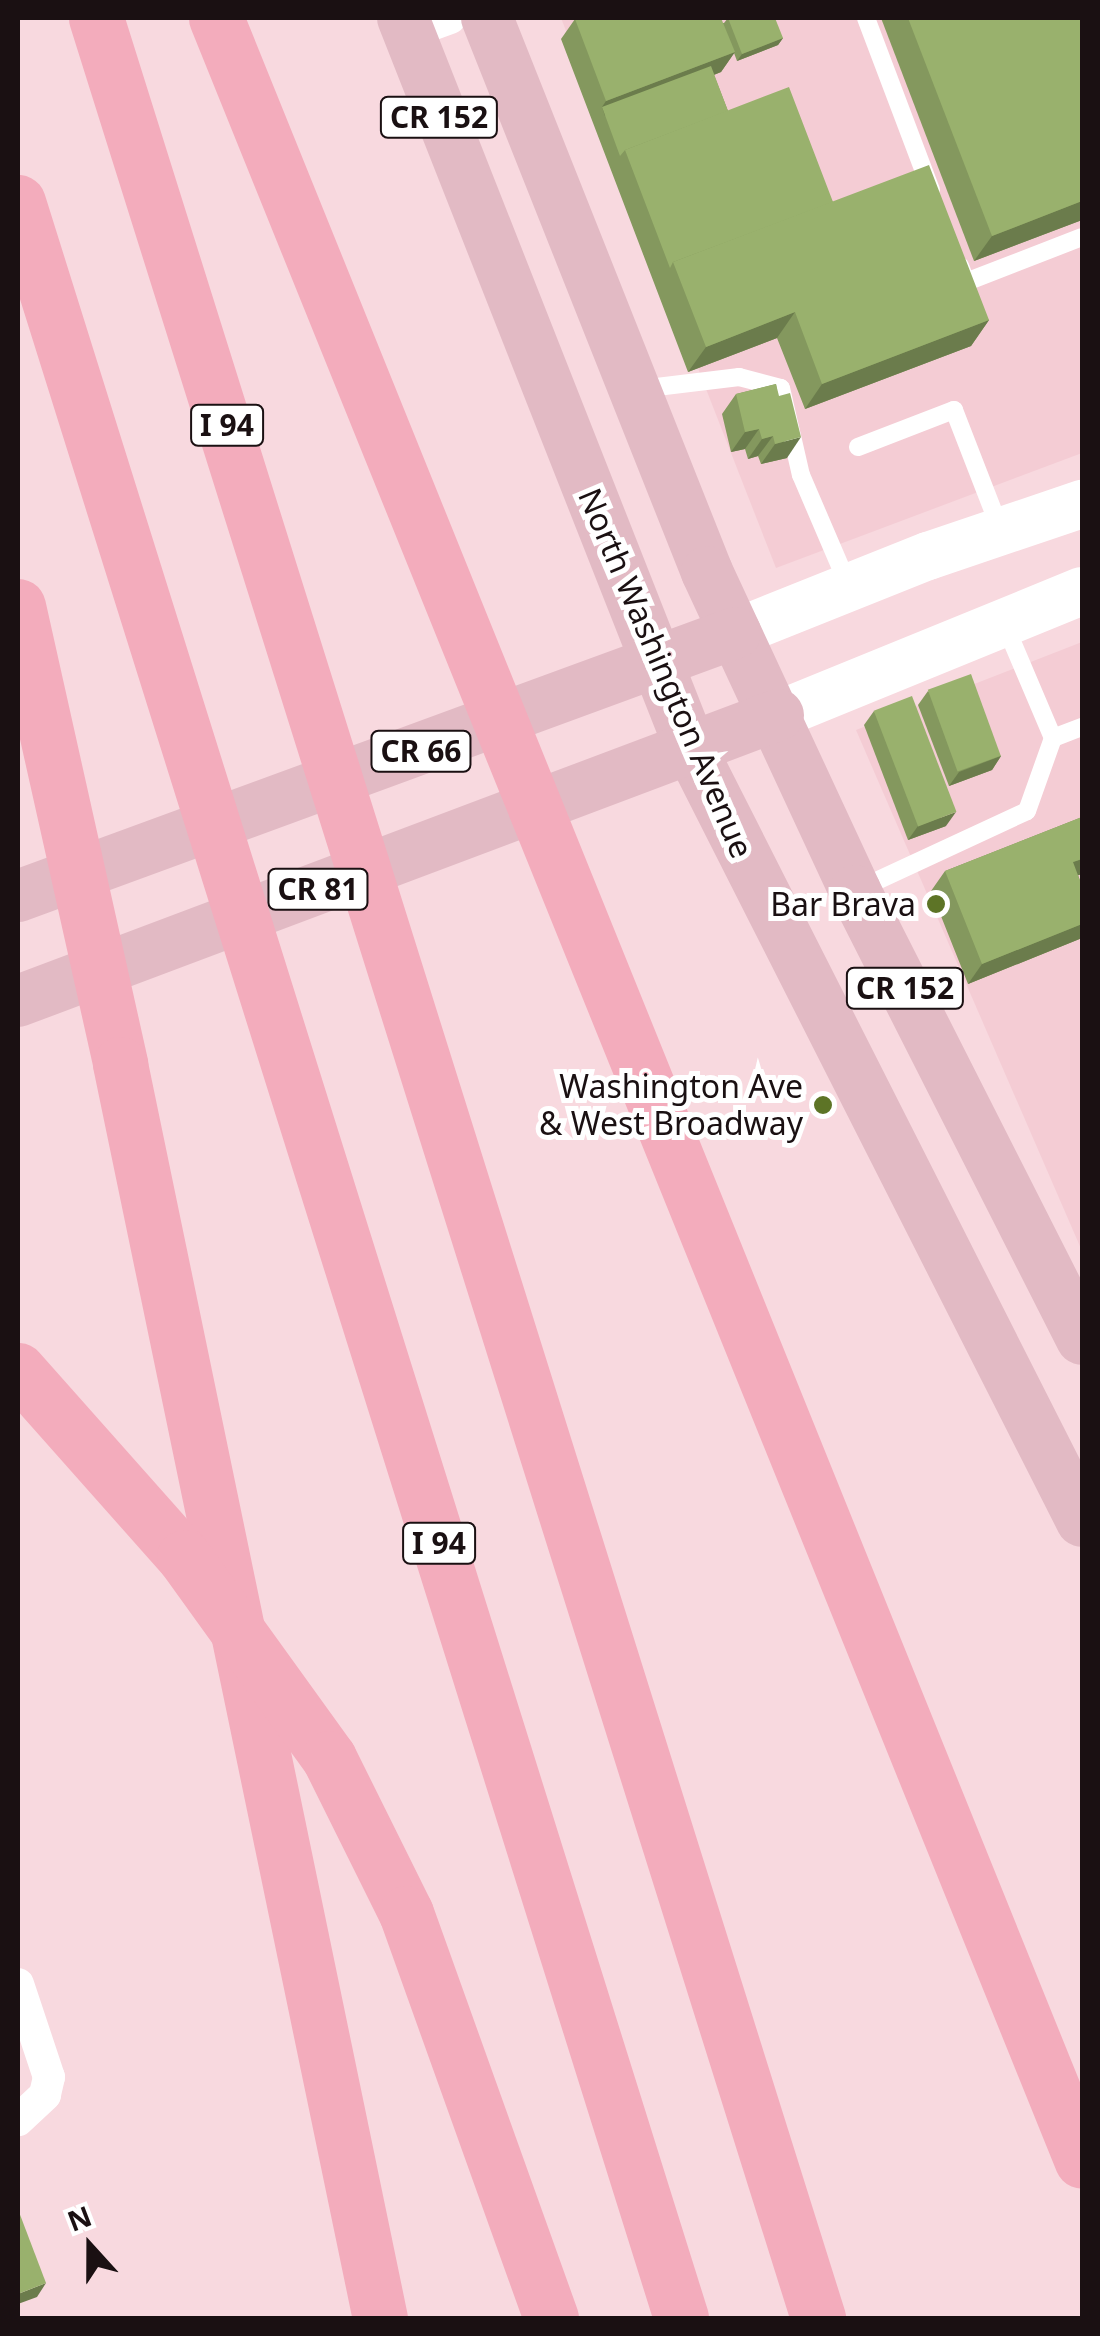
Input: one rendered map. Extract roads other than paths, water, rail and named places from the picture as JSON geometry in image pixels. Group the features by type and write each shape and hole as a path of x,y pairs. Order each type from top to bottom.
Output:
{"highway":[{"name":"I 94","path":"96,18 818,2318"},
{"path":"216,18 1082,2161"},
{"name":"I 94","path":"18,202 681,2318"},
{"path":"18,606 120,1064 380,2318"},
{"path":"18,1370 184,1557 301,1714 406,1914 552,2318"}],"main road":[{"name":"North Washington Avenue","path":"487,18 634,390 696,648 691,749 1082,1521"},
{"name":"North Washington Avenue","path":"421,23 696,648 759,722 855,891 1082,1339"},
{"name":"CR 66","path":"18,896 585,692 850,588 1082,504"},
{"path":"759,722 1082,591"},
{"name":"CR 81","path":"21,1000 759,722"}],"street":[{"path":"18,1984 45,2054 46,2095 18,2120"}],"lane":[{"path":"866,18 939,211"},
{"path":"952,246 966,282 1082,237"},
{"path":"634,390 740,376 781,388 802,475 850,588"},
{"path":"858,447 954,410 1001,531"},
{"path":"855,891 1027,810 1052,738 1004,624"},
{"path":"1052,738 1082,727"}],"place":[{"name":"Bar Brava","path":"936,904"},
{"name":"Washington Ave & West Broadway","path":"823,1105"}]}
